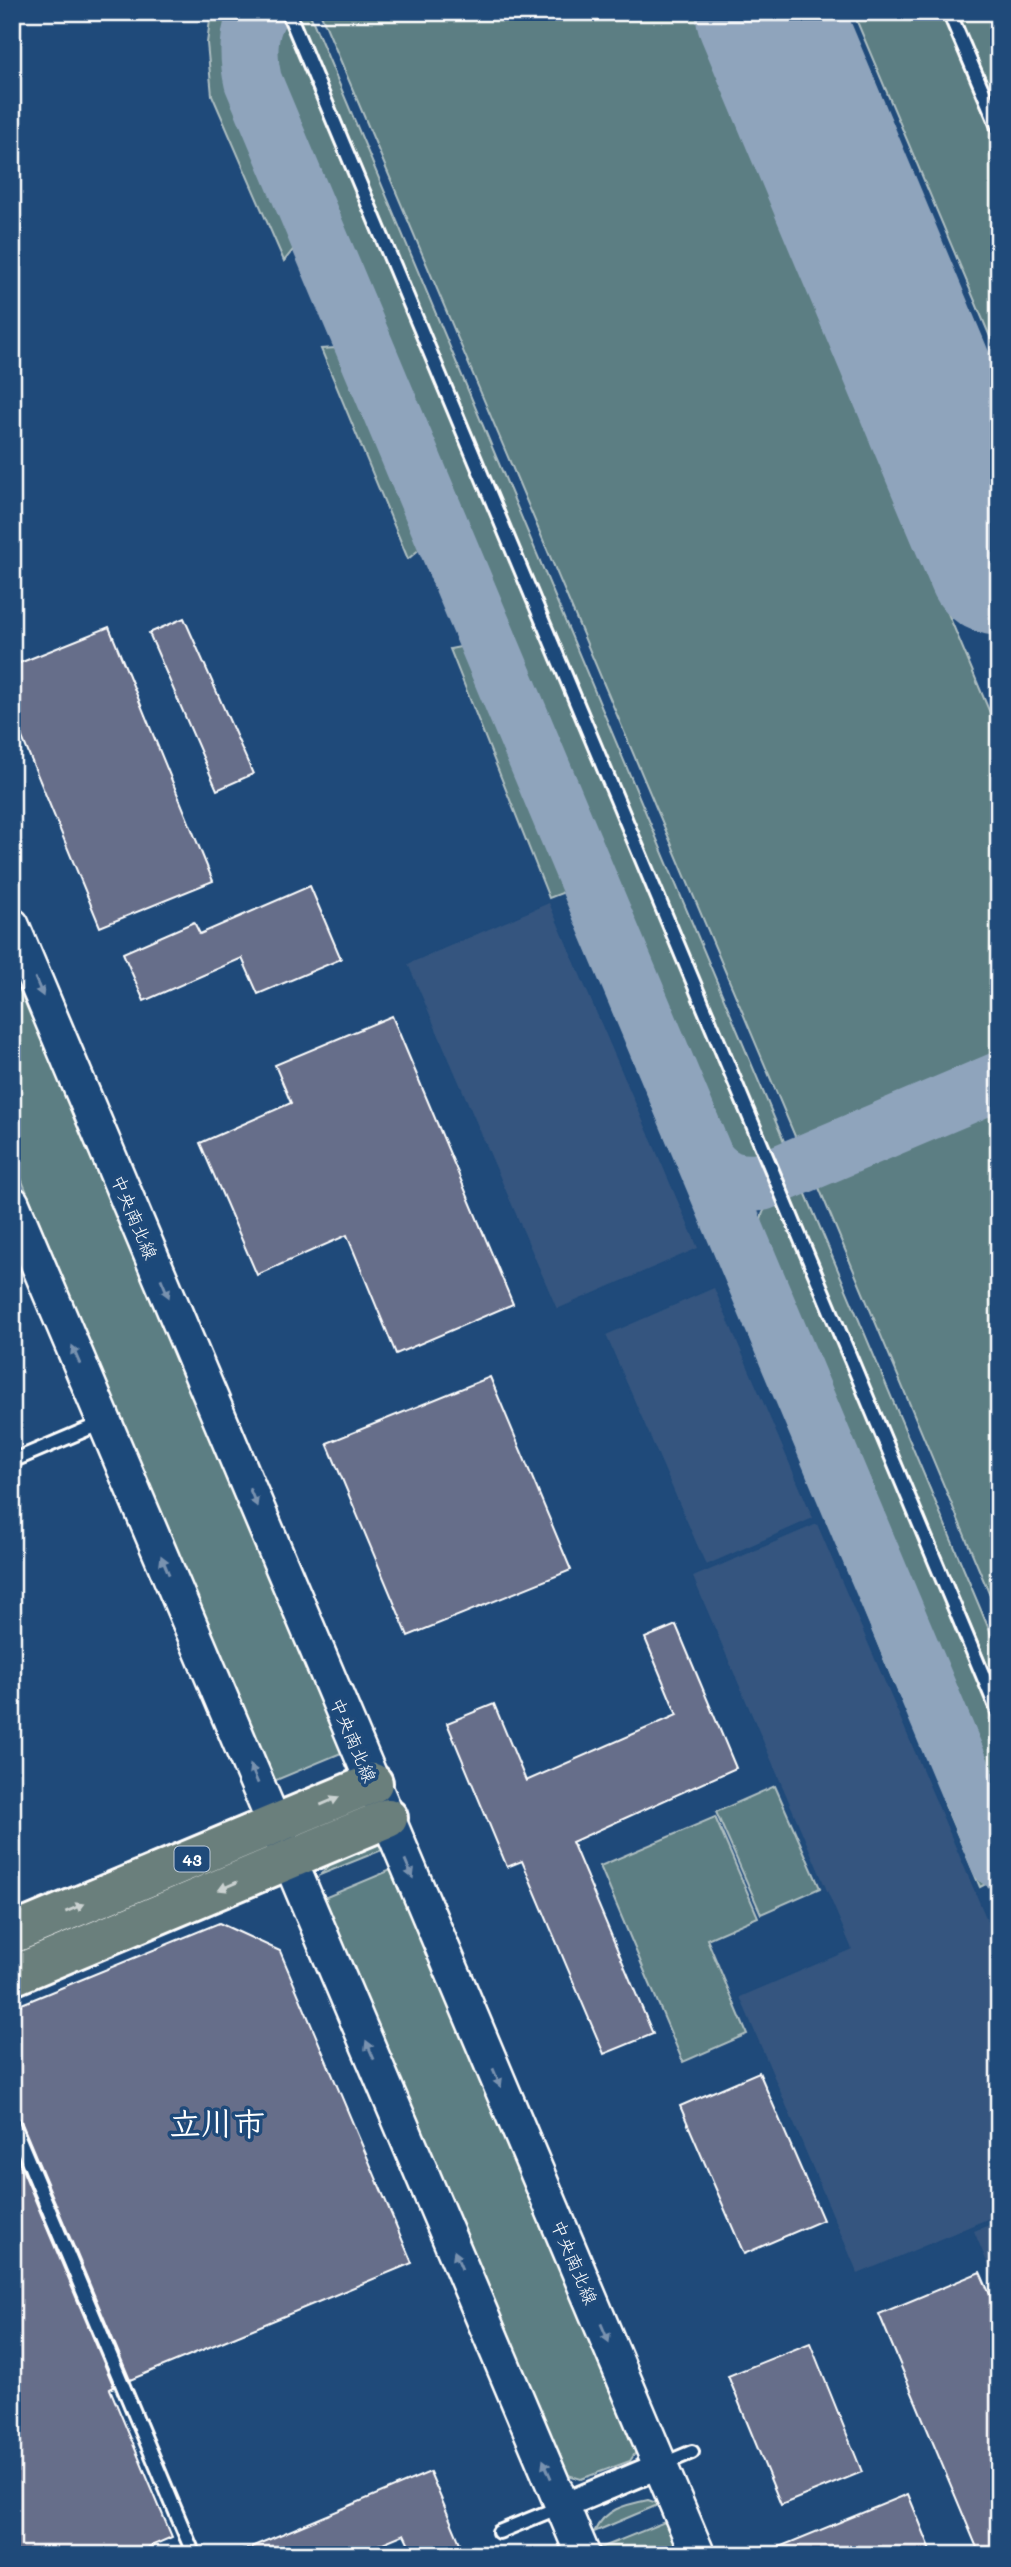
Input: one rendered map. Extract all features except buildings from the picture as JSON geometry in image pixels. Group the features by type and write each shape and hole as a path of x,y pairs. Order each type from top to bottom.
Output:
{"main road":[{"name":"中央南北線","path":"12,925 698,2555"},
{"path":"12,1203 583,2555"},
{"name":"43","path":"12,1934 373,1783"},
{"name":"43","path":"12,1976 388,1818"}],"street":[{"path":"563,2506 661,2465"}],"lane":[{"path":"288,12 999,1714"},
{"path":"949,12 999,129"},
{"path":"12,1461 104,1422"},
{"path":"12,2122 194,2555"},
{"path":"661,2465 692,2452"},
{"path":"499,2532 563,2506"}],"shaded area":[{"path":"549,903 698,1248 557,1309 408,964"},
{"path":"714,1288 813,1518 706,1565 606,1335"},
{"path":"817,1524 999,1948 999,2214 858,2274 740,1997 852,1949 693,1577"},
{"path":"999,2221 999,2291 974,2231"}],"green space":[{"path":"211,12 250,12 243,38 247,93 267,149 302,226 300,241 284,261 212,95 207,43"},
{"path":"293,12 309,12 791,1158 776,1164"},
{"path":"320,12 694,12 999,734 999,1070 802,1153"},
{"path":"853,12 999,12 999,358"},
{"path":"283,14 768,1167 744,1170 726,1155 283,100 277,78 274,46"},
{"path":"336,348 357,361 427,530 421,548 408,559 321,349"},
{"path":"460,647 481,652 575,888 549,898 450,649"},
{"path":"12,955 346,1751 274,1781 12,1157"},
{"path":"999,1106 999,1617 817,1183"},
{"path":"803,1187 999,1653 999,1693 788,1194"},
{"path":"777,1198 999,1723 999,1802 762,1237 762,1214"},
{"path":"840,1505 869,1574 852,1581 824,1512"},
{"path":"879,1595 913,1678 895,1685 861,1602"},
{"path":"921,1696 955,1780 939,1786 905,1702"},
{"path":"775,1786 820,1888 761,1914 716,1812"},
{"path":"964,1796 999,1877 980,1887 945,1805"},
{"path":"715,1817 758,1917 707,1939 747,2034 683,2062 600,1866"},
{"path":"375,1843 387,1848 320,1875 338,1859"},
{"path":"398,1867 638,2449 630,2461 581,2479 568,2475 557,2457 324,1898"},
{"path":"648,2500 660,2504 594,2532 610,2513 623,2506"},
{"path":"672,2519 687,2555 600,2555 598,2549"}],"taxiway":[{"path":"259,12 252,28 250,46 253,81 999,1860"},
{"path":"706,1161 717,1173 730,1180 761,1182 999,1081"}],"runway":[{"path":"768,12 999,563"}],"district":[{"name":"立川市","path":"217,2122"}]}
